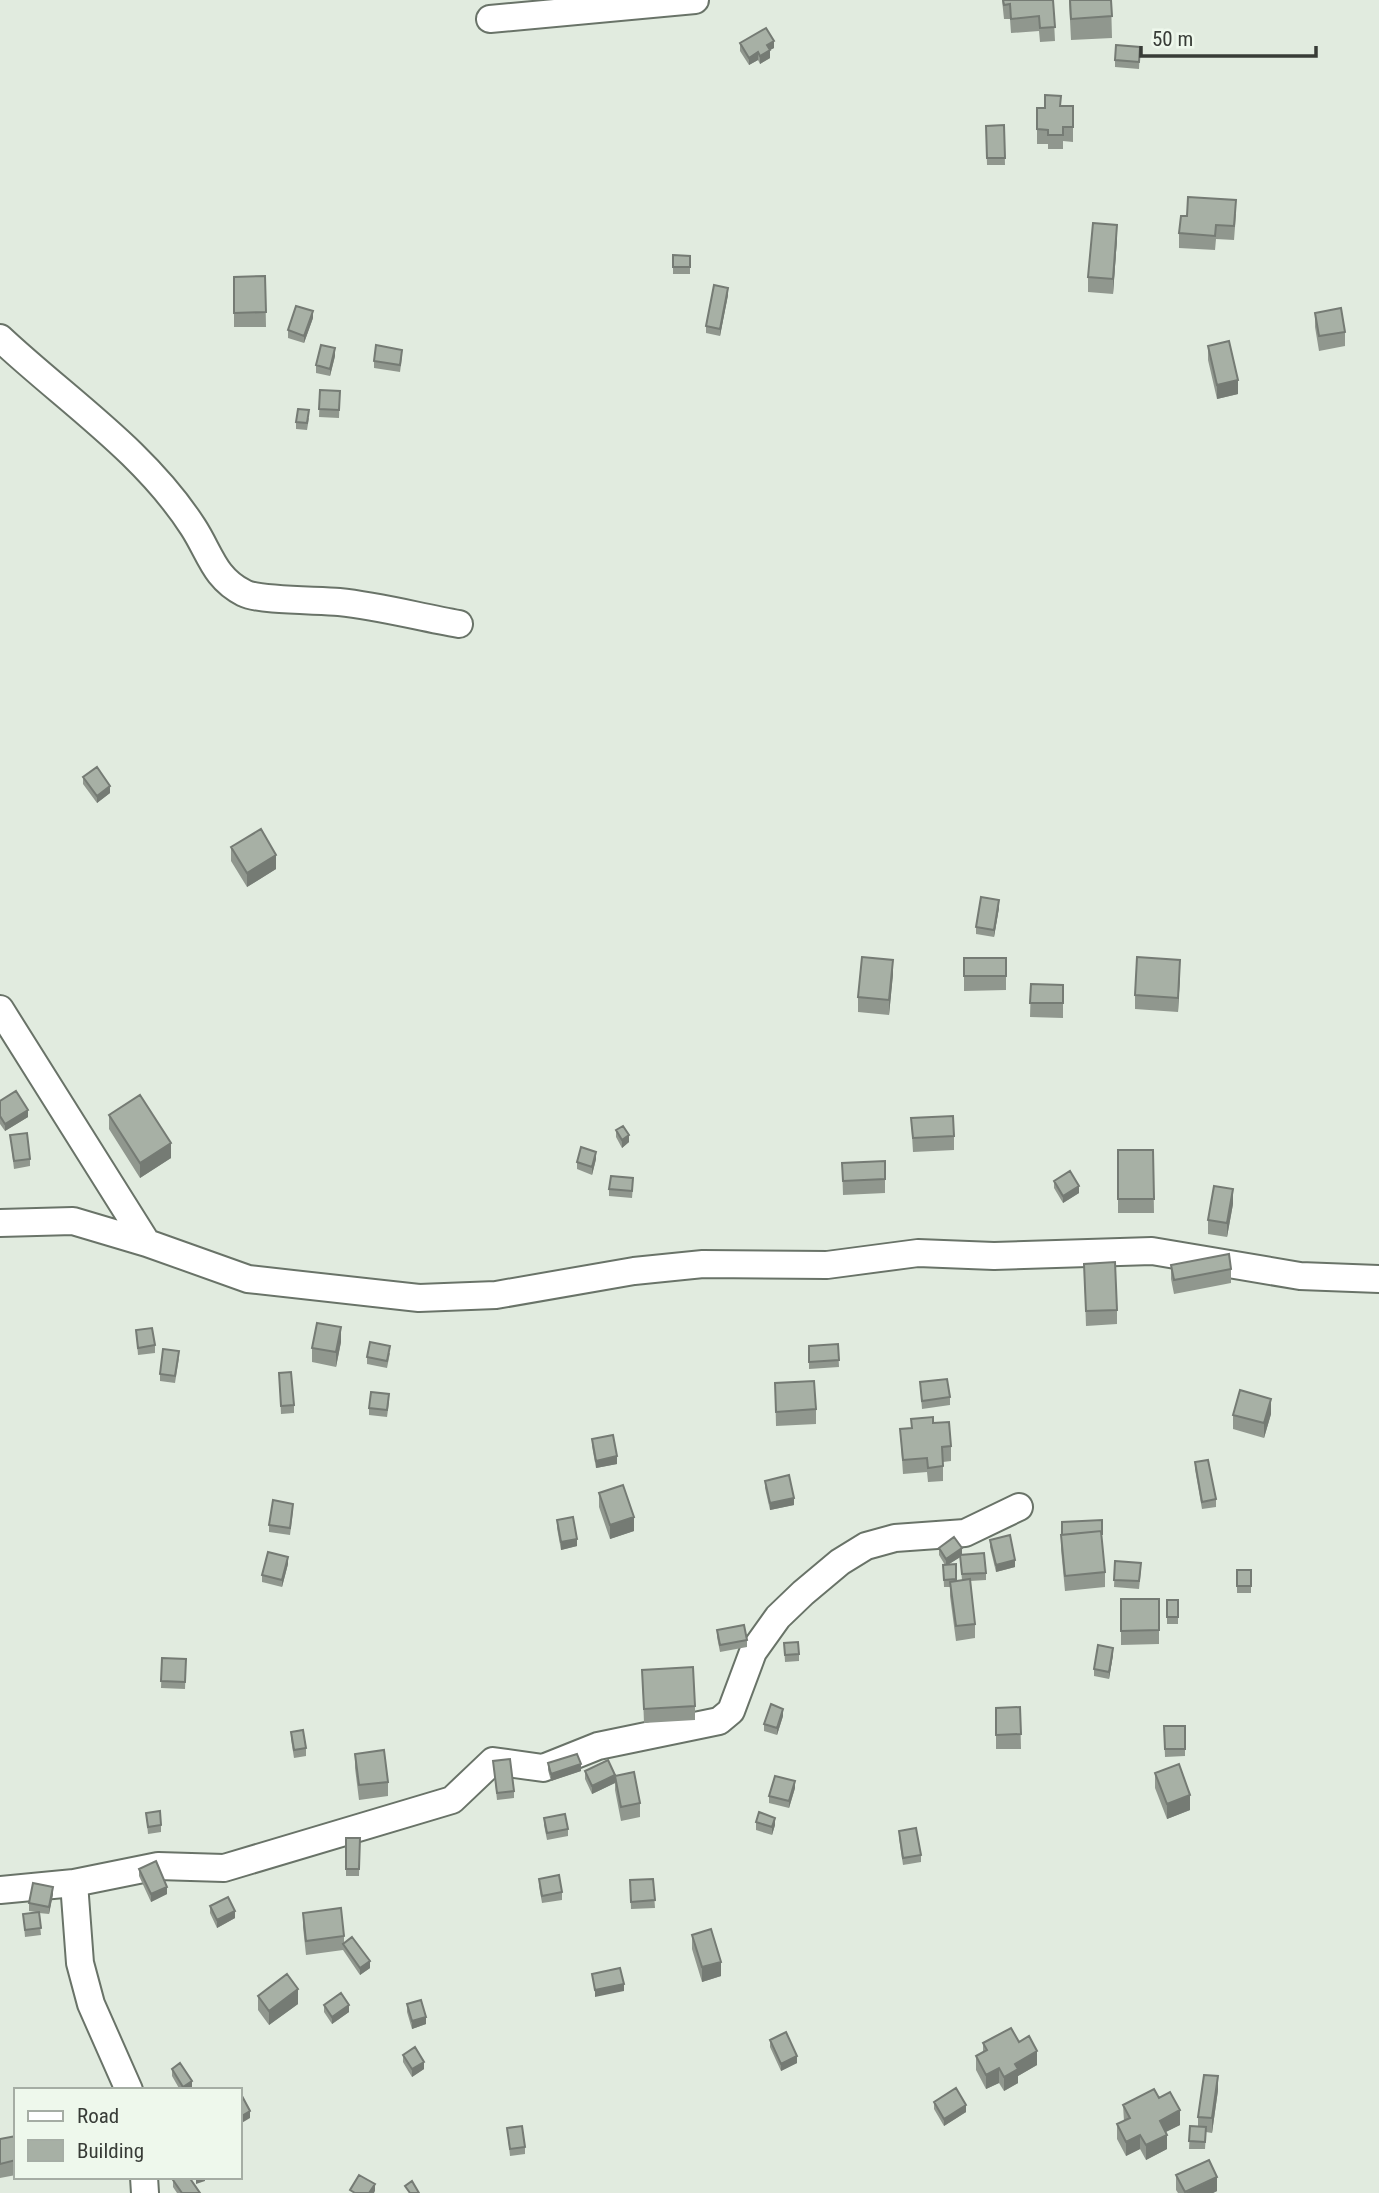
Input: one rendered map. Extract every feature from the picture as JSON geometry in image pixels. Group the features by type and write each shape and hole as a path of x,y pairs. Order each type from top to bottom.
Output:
{"street":[{"path":"490,19 695,0"},
{"path":"0,338 43,379 112,435 159,484 193,526 222,578 246,594 341,602 459,624"},
{"path":"0,1009 147,1243"},
{"path":"0,1223 73,1221 147,1243 248,1279 419,1298 496,1296 634,1271 702,1264 827,1265 918,1253 994,1256 1152,1251 1300,1276 1379,1279"},
{"path":"0,1890 74,1884 158,1866 224,1868 452,1800 493,1761 542,1768 598,1746 719,1721 731,1712 753,1652 778,1617 803,1592 840,1562 866,1546 895,1538 965,1533 1019,1507"},
{"path":"74,1884 80,1963 90,2004 128,2088"}],"building":[{"path":"1003,0 1053,0 1055,27 1040,28 1039,16 1011,19 1010,4 1004,5"},
{"path":"1070,0 1111,0 1112,16 1071,19"},
{"path":"766,28 774,41 767,45 770,50 760,56 758,52 749,58 740,43"},
{"path":"1116,45 1140,47 1139,62 1115,60"},
{"path":"1045,95 1061,96 1060,106 1073,106 1073,127 1063,127 1063,135 1048,135 1048,130 1037,129 1037,108 1045,108"},
{"path":"1004,125 1005,158 987,158 986,126"},
{"path":"1188,197 1236,200 1234,226 1216,225 1215,236 1179,233 1181,216 1187,216"},
{"path":"1093,223 1117,225 1113,279 1088,277"},
{"path":"673,255 690,256 690,267 673,267"},
{"path":"265,276 266,312 234,313 234,277"},
{"path":"714,285 728,288 720,329 706,326"},
{"path":"296,306 313,311 304,336 288,330"},
{"path":"1341,308 1345,332 1319,336 1315,313"},
{"path":"1229,341 1238,380 1217,385 1208,346"},
{"path":"321,345 335,348 330,369 316,365"},
{"path":"376,345 402,350 400,365 374,361"},
{"path":"320,390 340,391 339,410 319,409"},
{"path":"298,409 309,410 307,423 296,422"},
{"path":"97,767 110,786 97,796 83,777"},
{"path":"261,829 276,855 247,873 231,847"},
{"path":"981,897 999,900 994,930 976,927"},
{"path":"862,957 893,960 889,1000 858,997"},
{"path":"1137,957 1180,960 1178,998 1135,995"},
{"path":"964,958 1006,958 1006,976 964,976"},
{"path":"1031,984 1063,985 1063,1003 1030,1003"},
{"path":"16,1091 28,1110 5,1124 0,1116 0,1101"},
{"path":"140,1095 171,1143 140,1163 109,1115"},
{"path":"953,1116 954,1136 913,1138 911,1118"},
{"path":"623,1126 629,1135 622,1140 616,1130"},
{"path":"27,1133 30,1159 14,1161 10,1135"},
{"path":"581,1147 596,1152 592,1167 577,1162"},
{"path":"1118,1150 1153,1150 1154,1199 1118,1199"},
{"path":"885,1161 885,1179 843,1181 842,1163"},
{"path":"1070,1171 1079,1186 1063,1196 1054,1181"},
{"path":"611,1176 633,1178 632,1191 609,1189"},
{"path":"1214,1186 1233,1189 1227,1223 1208,1220"},
{"path":"1229,1254 1231,1269 1174,1280 1171,1265"},
{"path":"1115,1262 1117,1310 1086,1311 1084,1264"},
{"path":"317,1323 341,1327 336,1352 312,1348"},
{"path":"152,1328 155,1345 138,1348 136,1330"},
{"path":"370,1342 390,1346 387,1361 367,1357"},
{"path":"838,1344 839,1360 809,1362 809,1346"},
{"path":"163,1349 179,1351 175,1376 160,1374"},
{"path":"291,1372 294,1405 281,1406 279,1373"},
{"path":"947,1379 950,1397 922,1401 920,1382"},
{"path":"814,1381 816,1409 776,1412 775,1383"},
{"path":"1240,1390 1271,1399 1264,1423 1233,1415"},
{"path":"371,1392 389,1394 387,1410 369,1408"},
{"path":"933,1417 933,1423 949,1422 951,1446 942,1447 943,1466 928,1468 927,1458 903,1460 900,1429 912,1428 911,1419"},
{"path":"613,1435 617,1456 596,1461 592,1439"},
{"path":"1208,1460 1216,1499 1202,1502 1195,1462"},
{"path":"789,1475 794,1498 770,1503 765,1481"},
{"path":"623,1485 634,1517 610,1525 599,1493"},
{"path":"273,1500 293,1504 290,1528 269,1525"},
{"path":"573,1517 577,1539 561,1542 557,1520"},
{"path":"1102,1520 1102,1535 1101,1531 1062,1535 1062,1522"},
{"path":"1101,1531 1105,1572 1065,1576 1061,1535"},
{"path":"1010,1535 1015,1560 996,1565 990,1540"},
{"path":"954,1537 962,1548 946,1559 939,1548"},
{"path":"268,1552 288,1557 282,1580 262,1575"},
{"path":"984,1553 986,1573 962,1574 960,1555"},
{"path":"1115,1561 1141,1563 1139,1581 1114,1580"},
{"path":"956,1564 956,1579 944,1580 943,1565"},
{"path":"1237,1570 1251,1570 1251,1586 1237,1586"},
{"path":"970,1579 975,1624 956,1626 950,1582"},
{"path":"1121,1599 1159,1599 1159,1630 1121,1631"},
{"path":"1167,1600 1178,1600 1178,1617 1167,1617"},
{"path":"744,1625 747,1640 720,1645 717,1630"},
{"path":"798,1642 799,1654 785,1655 784,1643"},
{"path":"1098,1645 1113,1648 1109,1672 1094,1669"},
{"path":"162,1658 186,1659 185,1682 161,1681"},
{"path":"693,1667 695,1706 644,1709 642,1670"},
{"path":"771,1704 783,1709 777,1728 764,1724"},
{"path":"1020,1707 1021,1734 996,1735 996,1708"},
{"path":"1164,1726 1185,1726 1185,1749 1165,1749"},
{"path":"303,1730 306,1748 294,1750 291,1732"},
{"path":"384,1750 388,1782 359,1785 355,1754"},
{"path":"577,1754 581,1764 551,1774 548,1763"},
{"path":"510,1759 514,1791 497,1793 493,1761"},
{"path":"608,1760 615,1775 592,1786 585,1771"},
{"path":"1179,1764 1190,1795 1167,1804 1155,1773"},
{"path":"634,1772 640,1803 621,1807 615,1776"},
{"path":"775,1776 795,1781 789,1801 769,1796"},
{"path":"160,1811 161,1825 148,1827 146,1813"},
{"path":"759,1812 775,1818 772,1827 756,1822"},
{"path":"565,1814 568,1829 547,1833 544,1818"},
{"path":"916,1828 921,1855 903,1858 899,1831"},
{"path":"346,1838 360,1838 359,1869 346,1869"},
{"path":"156,1861 167,1887 151,1894 139,1869"},
{"path":"559,1875 562,1892 542,1896 539,1879"},
{"path":"653,1879 655,1900 631,1902 630,1880"},
{"path":"33,1883 53,1887 49,1907 29,1903"},
{"path":"228,1897 235,1911 217,1920 210,1906"},
{"path":"341,1908 344,1936 306,1941 303,1913"},
{"path":"39,1912 41,1928 25,1930 23,1914"},
{"path":"711,1929 721,1962 702,1967 692,1935"},
{"path":"352,1937 370,1961 360,1968 343,1944"},
{"path":"620,1968 624,1984 595,1990 592,1974"},
{"path":"287,1974 298,1989 269,2011 258,1996"},
{"path":"341,1993 349,2005 332,2017 324,2005"},
{"path":"421,2000 426,2017 412,2021 407,2004"},
{"path":"1011,2028 1019,2042 1029,2036 1037,2051 1015,2064 1018,2069 1004,2077 999,2068 986,2075 976,2056 987,2050 983,2043"},
{"path":"786,2032 797,2056 781,2064 770,2040"},
{"path":"415,2047 424,2062 412,2069 403,2055"},
{"path":"180,2063 192,2081 183,2087 172,2069"},
{"path":"1204,2075 1218,2076 1212,2118 1198,2117"},
{"path":"956,2088 966,2105 944,2119 934,2102"},
{"path":"1154,2089 1159,2098 1170,2092 1180,2110 1160,2121 1167,2135 1146,2145 1140,2135 1126,2142 1117,2124 1130,2118 1123,2105"},
{"path":"242,2096 250,2111 242,2116"},
{"path":"522,2126 525,2147 510,2149 507,2128"},
{"path":"1190,2126 1206,2127 1205,2142 1189,2141"},
{"path":"14,2136 14,2160 0,2164 0,2139"},
{"path":"1209,2160 1217,2177 1185,2192 1176,2175"},
{"path":"359,2175 375,2184 369,2193 355,2193 350,2190"},
{"path":"190,2179 200,2193 182,2193 173,2180"},
{"path":"412,2181 419,2193 410,2193 405,2186"}]}
